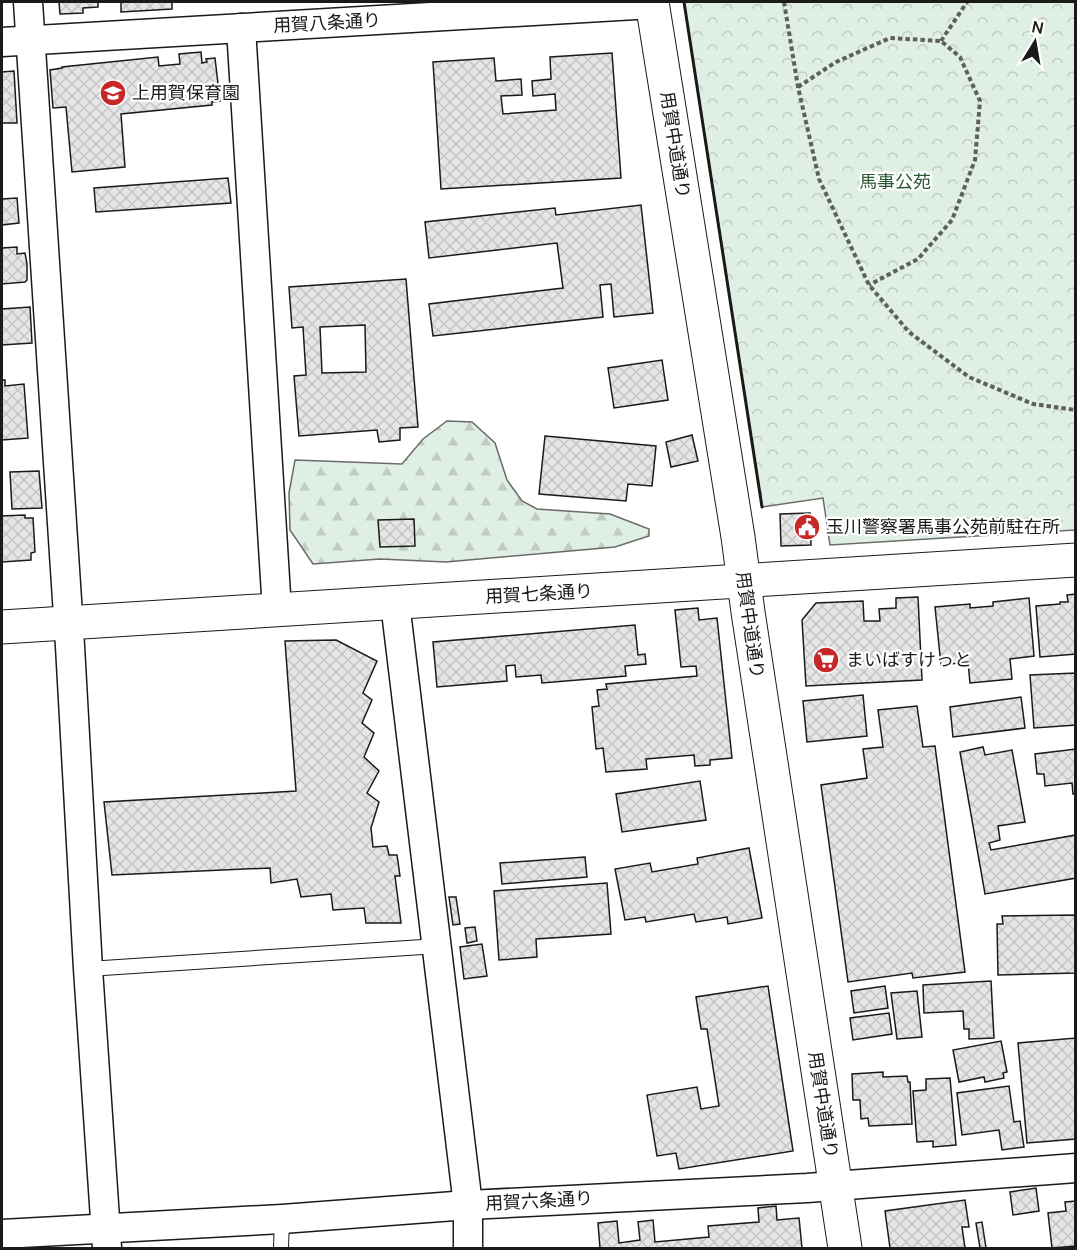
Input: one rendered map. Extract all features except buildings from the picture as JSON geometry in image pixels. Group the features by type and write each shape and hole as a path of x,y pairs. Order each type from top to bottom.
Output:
{"street":[{"path":"28,2 106,1238"},
{"name":"用賀八条通り","path":"2,42 652,3"},
{"name":"用賀中道通り","path":"652,3 738,537 845,1248"},
{"path":"241,28 277,611"},
{"name":"用賀七条通り","path":"2,627 1076,560"},
{"path":"395,603 468,1205 468,1248"},
{"name":"用賀六条通り","path":"2,1234 106,1238 282,1219 468,1205 836,1186 1076,1168"}],"lane":[{"path":"88,969 438,946"},
{"path":"281,1248 282,1219"}],"path":[{"path":"784,2 798,87 819,179 869,285 909,332 969,376 1033,404 1076,410"},
{"path":"941,40 967,2"},
{"path":"798,87 836,63 890,38 941,40 960,57 980,101 975,160 952,220 918,259 869,285"}],"green space":[{"name":"馬事公苑","path":"684,2 1075,2 1075,530 830,545 823,498 762,507"},
{"path":"447,421 472,422 495,443 507,480 522,501 537,509 610,514 649,529 649,536 615,547 446,562 380,559 313,564 290,530 289,493 295,460 402,464 423,439"}],"wall":[{"path":"684,2 762,507"}],"place":[{"name":"上用賀保育園","path":"113,93"},
{"name":"玉川警察署馬事公苑前駐在所","path":"807,527"},
{"name":"まいばすけっと","path":"826,660"}]}
